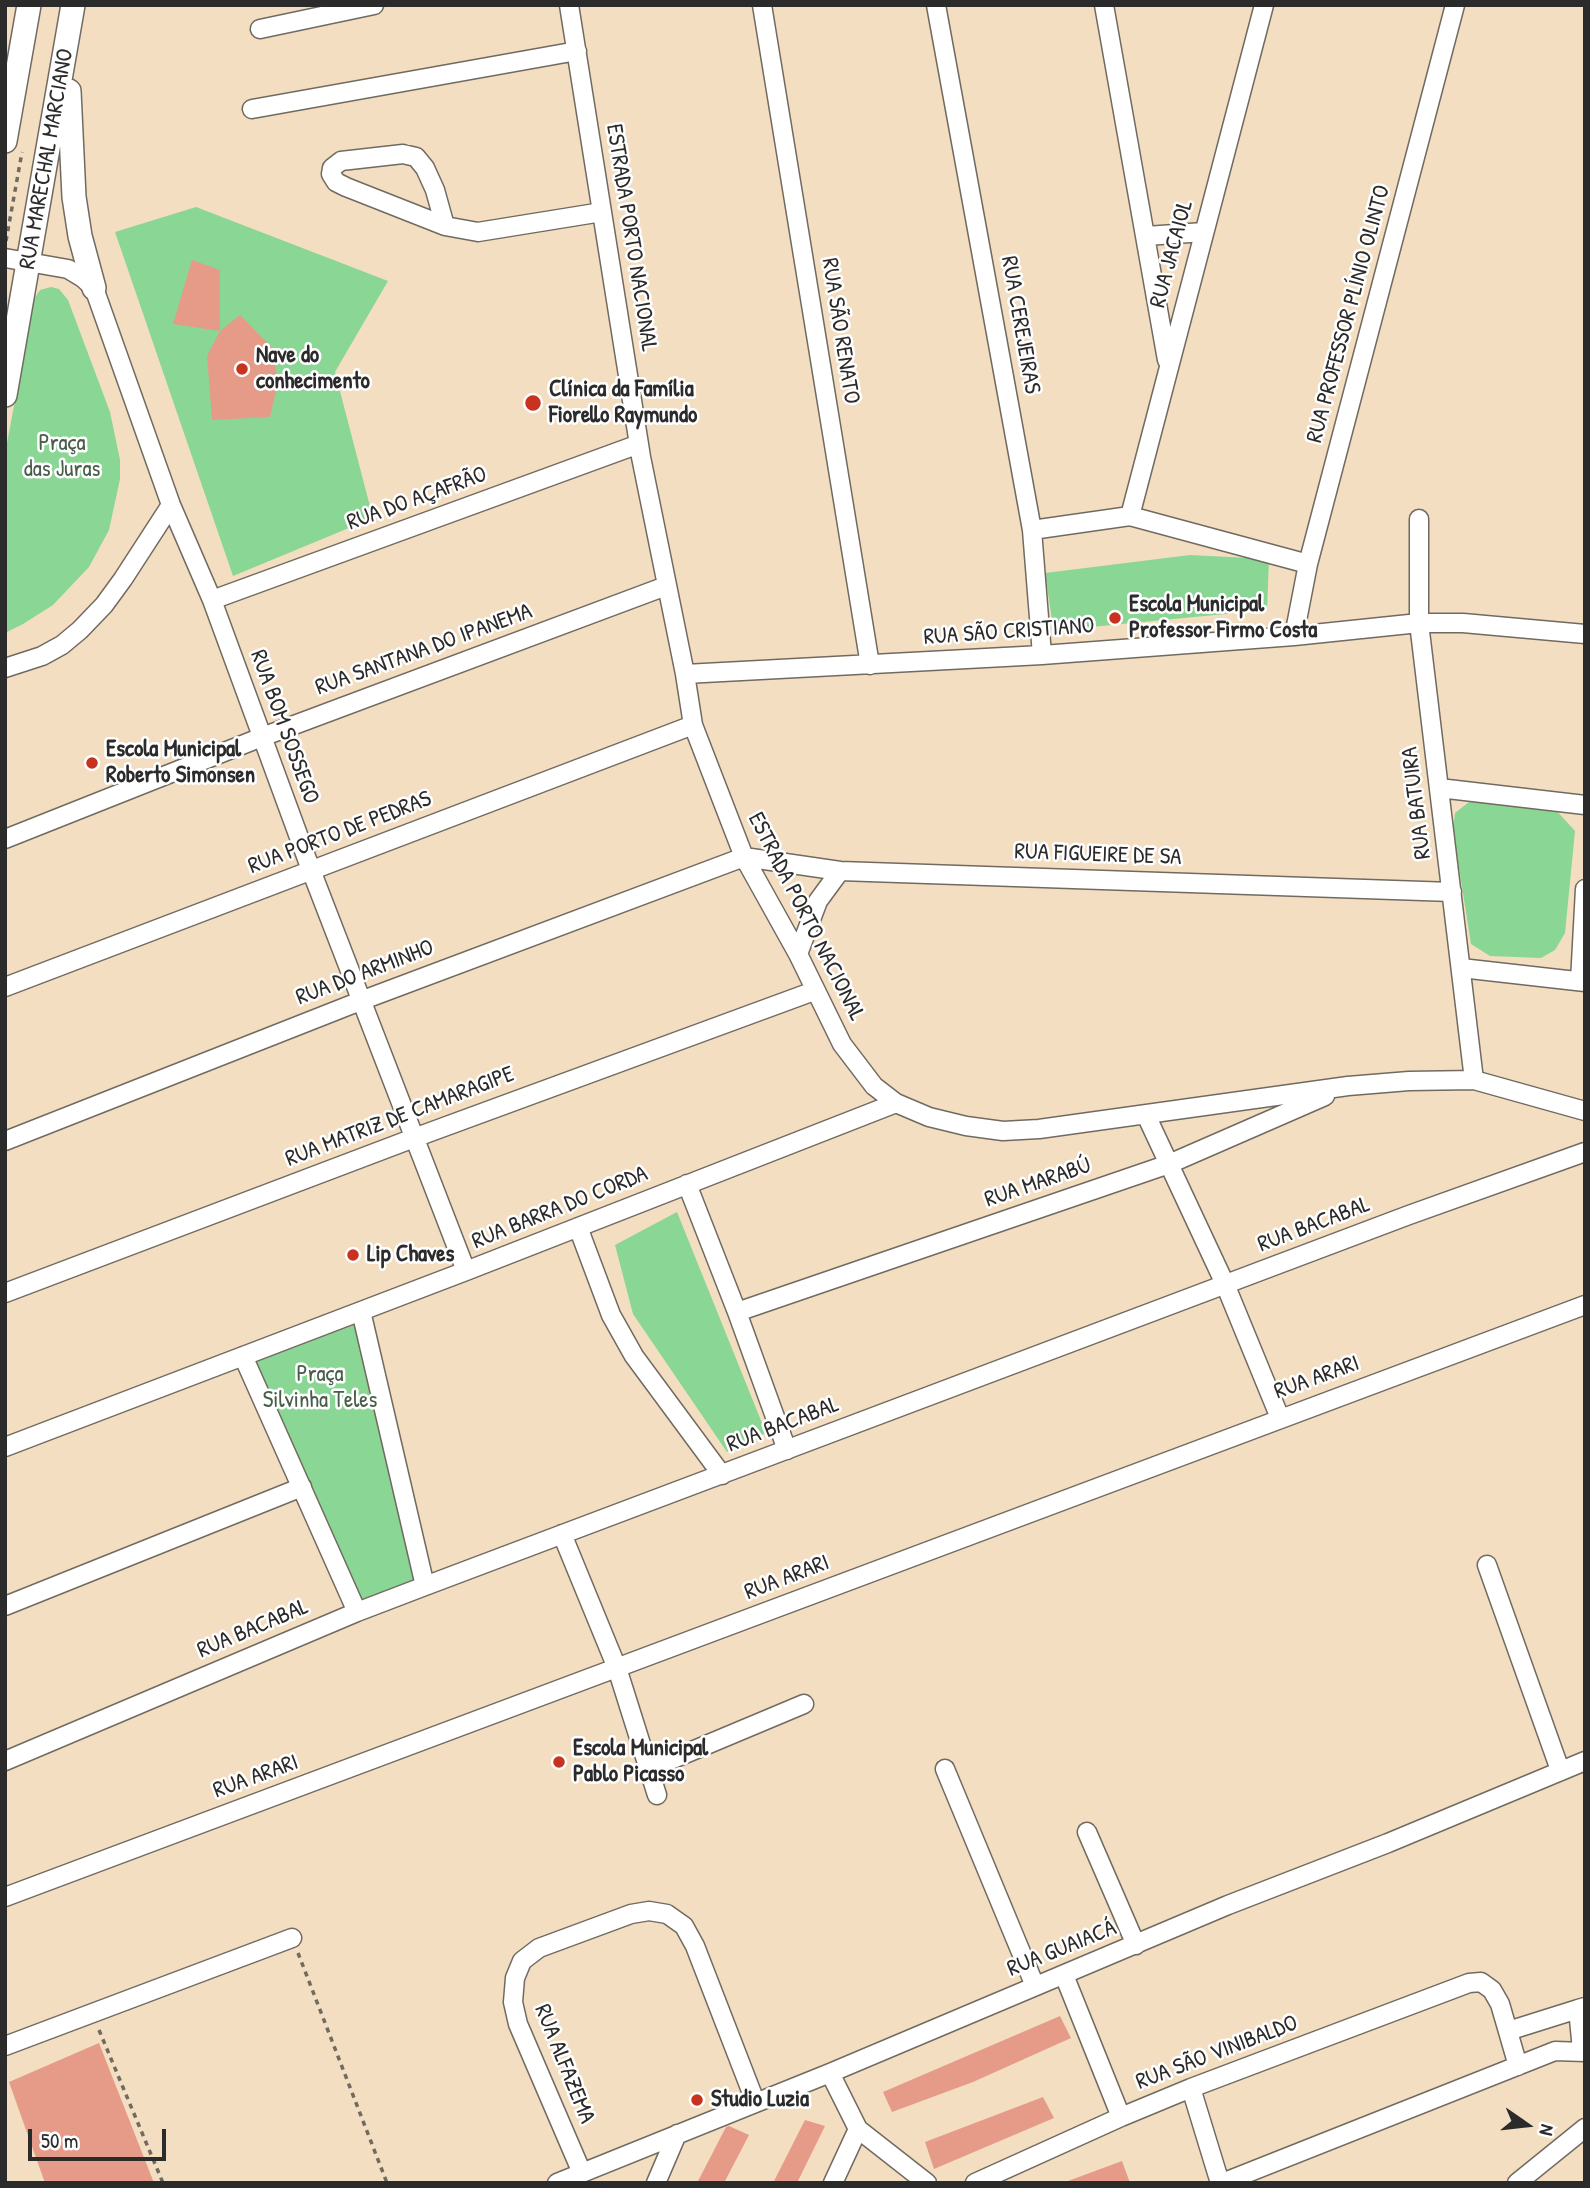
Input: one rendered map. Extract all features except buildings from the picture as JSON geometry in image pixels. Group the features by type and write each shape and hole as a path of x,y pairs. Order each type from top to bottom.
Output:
{"main road":[{"name":"RUA MARECHAL MARCIANO","path":"5,141 29,5"},
{"name":"RUA MARECHAL MARCIANO","path":"5,395 73,5"},
{"path":"69,31 70,139 74,197 80,236 94,288"}],"street":[{"path":"260,29 374,5"},
{"name":"ESTRADA PORTO NACIONAL","path":"569,5 639,444 693,725 744,857 798,954 842,1044 874,1086 896,1103 929,1117 1003,1131 1039,1129 1348,1086 1409,1081 1474,1080 1585,1111"},
{"name":"RUA SÃO RENATO","path":"762,5 870,665"},
{"name":"RUA CEREJEIRAS","path":"936,5 1032,530 1042,655"},
{"path":"1104,5 1168,366"},
{"name":"RUA JACAIOL","path":"1129,516 1264,5"},
{"name":"RUA PROFESSOR PLÍNIO OLINTO","path":"1294,636 1308,564 1455,5"},
{"path":"252,109 577,51"},
{"path":"445,226 435,190 425,168 416,157 403,154 341,161 332,168 331,174 336,182 445,226 478,232 602,212"},
{"path":"1146,236 1204,232"},
{"path":"5,258 68,269 94,288"},
{"name":"RUA BOM SOSSEGO","path":"94,288 171,505 212,600 311,870 466,1271"},
{"name":"RUA DO AÇAFRÃO","path":"212,600 639,444"},
{"path":"5,668 42,656 62,645 80,630 104,605 123,579 171,505"},
{"path":"1032,530 1129,516 1308,564"},
{"name":"RUA BATUIRA","path":"1419,519 1419,623 1474,1080"},
{"name":"RUA SANTANA DO IPANEMA","path":"5,839 262,737 666,586"},
{"name":"RUA SÃO CRISTIANO","path":"685,674 1042,655 1294,636 1419,623 1463,623 1585,635"},
{"name":"RUA PORTO DE PEDRAS","path":"5,987 693,725"},
{"path":"1439,788 1585,805"},
{"name":"RUA FIGUEIRE DE SA","path":"744,857 840,871 1452,892"},
{"name":"RUA DO ARMINHO","path":"5,1140 363,1000 744,857"},
{"path":"798,954 818,901 840,871"},
{"path":"1461,968 1582,981 1585,889"},
{"name":"RUA MATRIZ DE CAMARAGIPE","path":"5,1293 414,1138 814,991"},
{"name":"RUA MARABÚ","path":"737,1312 1169,1164 1348,1086"},
{"name":"RUA BARRA DO CORDA","path":"5,1447 896,1103"},
{"path":"1146,1115 1225,1284 1280,1419"},
{"name":"RUA BACABAL","path":"5,1761 425,1586 1225,1284 1585,1152"},
{"path":"687,1184 787,1450"},
{"path":"578,1227 611,1315 634,1356 722,1475"},
{"name":"RUA ARARI","path":"5,1897 1585,1305"},
{"path":"361,1311 425,1586"},
{"path":"243,1356 358,1612"},
{"path":"5,1606 302,1487"},
{"path":"562,1534 617,1668 657,1795"},
{"path":"1486,1565 1560,1770"},
{"path":"649,1769 804,1704"},
{"name":"RUA GUAIACÁ","path":"557,2183 830,2073 1228,1905 1388,1843 1585,1761"},
{"path":"945,1769 1035,1986"},
{"path":"1087,1832 1136,1945"},
{"name":"RUA ALFAZEMA","path":"582,2172 518,2024 513,2002 515,1978 522,1961 538,1948 631,1914 649,1911 667,1914 684,1926 695,1946 755,2101"},
{"path":"5,2046 292,1938"},
{"path":"1064,1975 1121,2117"},
{"name":"RUA SÃO VINIBALDO","path":"975,2183 1191,2088 1456,1986 1481,1982 1492,1990 1500,2004 1508,2031"},
{"path":"1191,2088 1221,2183 1555,2052 1583,2051 1581,2008 1508,2031 1518,2066"},
{"path":"830,2073 858,2129 927,2183"},
{"path":"833,2183 858,2129"},
{"path":"1517,2183 1585,2129"},
{"path":"656,2183 677,2134"}],"path":[{"path":"292,1938 387,2183"},
{"path":"92,2015 163,2183"}],"green space":[{"path":"196,207 388,281 335,372 373,518 233,576 115,232"},
{"name":"Praça das Juras","path":"51,287 59,289 68,300 110,412 120,460 120,479 109,530 89,567 53,605 5,633 5,454 34,299 40,290"},
{"path":"1190,555 1269,559 1267,610 1070,629 1052,620 1045,573"},
{"path":"1479,798 1554,808 1575,831 1565,933 1555,950 1541,958 1490,956 1471,944 1453,830 1455,813"},
{"path":"677,1212 766,1433 727,1452 633,1314 615,1245"},
{"name":"Praça Silvinha Teles","path":"354,1324 416,1581 360,1603 256,1361"}],"place":[{"name":"Nave do conhecimento","path":"242,369"},
{"name":"Clínica da Família Fiorello Raymundo","path":"533,403"},
{"name":"Escola Municipal Professor Firmo Costa","path":"1115,618"},
{"name":"Escola Municipal Roberto Simonsen","path":"92,763"},
{"name":"Lip Chaves","path":"353,1255"},
{"name":"Escola Municipal Pablo Picasso","path":"559,1762"},
{"name":"Studio Luzia","path":"697,2100"}]}
